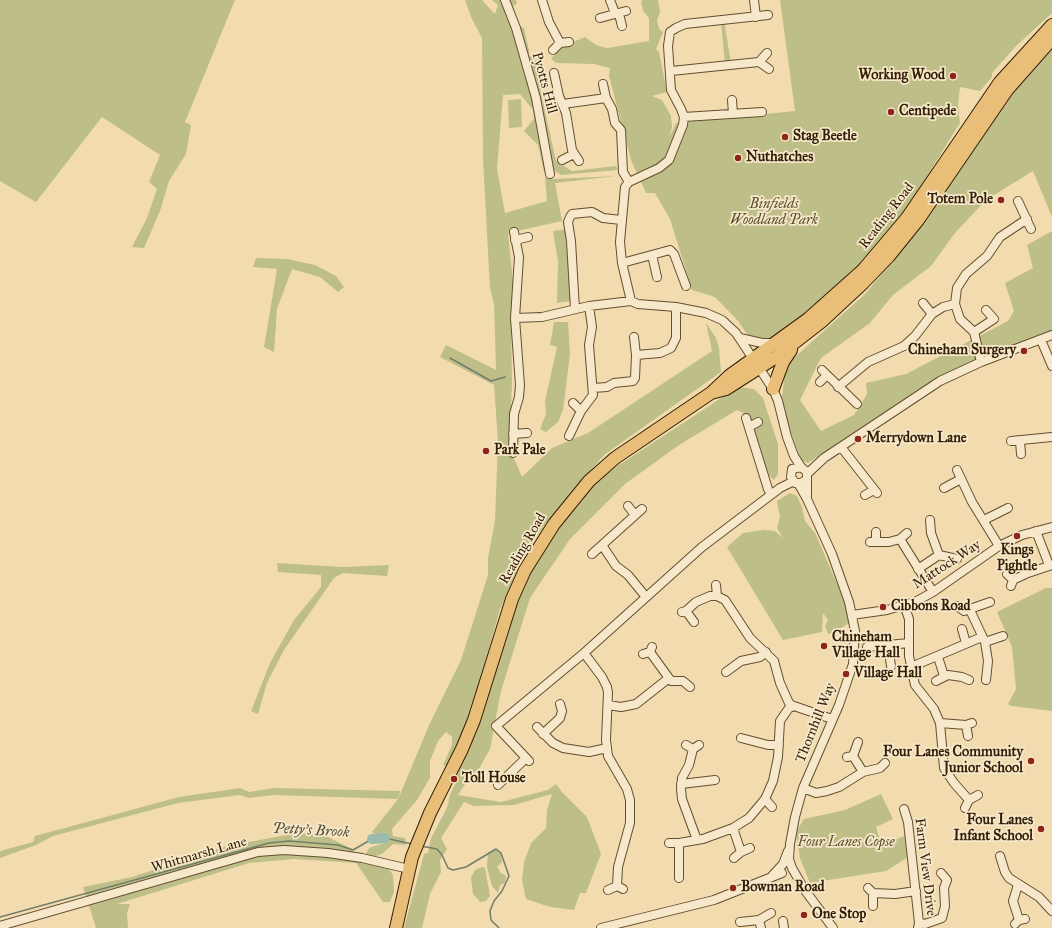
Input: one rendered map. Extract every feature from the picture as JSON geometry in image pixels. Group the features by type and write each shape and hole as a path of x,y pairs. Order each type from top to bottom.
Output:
{"highway":[{"name":"Reading Road","path":"396,928 412,857 462,749 479,706 512,599 525,570 554,524 589,481 615,458 711,394 726,389 756,363 775,343 823,308 874,257 907,218 1000,82 1052,25"},
{"name":"Reading Road","path":"756,363 807,333 858,288 902,240 927,207 999,100 1025,67 1052,39"},
{"path":"773,389 784,359 807,333"}],"street":[{"name":"Pyotts Hill","path":"506,0 516,28 537,104 550,174"},
{"path":"542,0 549,22 560,43"},
{"path":"610,0 620,13 622,26"},
{"path":"754,0 756,17"},
{"path":"600,18 620,13"},
{"path":"631,301 622,263 620,242 625,187 628,182 659,168 669,160 684,117 671,90 668,39 670,32 676,28 695,22 768,15"},
{"path":"553,50 560,43 569,42"},
{"path":"759,62 767,53"},
{"path":"671,71 759,62 769,69"},
{"path":"554,73 560,96 564,104 574,154 579,162"},
{"path":"603,84 606,98 612,109 615,123 621,130 623,172 628,182"},
{"path":"564,104 606,98"},
{"path":"732,100 733,114"},
{"path":"684,117 762,112"},
{"path":"562,160 574,154"},
{"path":"1018,201 1031,229"},
{"path":"575,309 572,249 568,222 570,217 572,214 592,212 604,218 621,220"},
{"path":"982,362 974,332 960,319 955,304 957,288 960,280 987,256 1000,237 1027,219"},
{"path":"513,453 514,414 519,397 520,385 515,318 518,257 514,236 528,237"},
{"path":"622,263 670,250 674,254 686,286"},
{"path":"652,255 657,277"},
{"name":"Thornhill Way","path":"515,318 542,317 589,306 631,301 638,304 676,307 706,313 722,320 730,326 740,338 773,389 794,456 805,472 807,499"},
{"path":"923,303 932,314"},
{"path":"838,387 868,362 904,346 915,336 932,314 943,307 955,304"},
{"path":"569,436 581,411 591,400 593,395 589,345 592,327 589,306"},
{"path":"636,355 660,353 671,348 676,338 676,307"},
{"path":"974,332 994,319 986,310"},
{"path":"498,785 527,760 496,726 584,653 702,547 793,478 805,472 841,446 934,385 982,362 1052,335"},
{"path":"592,388 607,387 619,382 633,381 636,374 634,337"},
{"path":"740,338 762,343 775,343"},
{"path":"1041,340 1052,366"},
{"path":"820,382 824,372 856,404"},
{"path":"572,403 581,411"},
{"path":"758,422 747,422 771,495"},
{"path":"514,434 527,433"},
{"path":"1011,441 1052,437"},
{"path":"1020,441 1021,454"},
{"path":"841,446 875,492 865,496"},
{"path":"793,478 794,456"},
{"path":"793,478 795,467 805,472"},
{"path":"957,470 972,502 999,546"},
{"name":"Thornhill Way","path":"601,928 714,900 770,878 786,869 795,817 803,788 846,687 855,654 855,631 850,602 832,554 807,499 793,478"},
{"path":"944,488 961,479"},
{"path":"628,506 635,514"},
{"path":"984,520 1008,508"},
{"path":"592,554 642,509"},
{"path":"930,520 931,533 939,555"},
{"name":"Mattock Way","path":"852,615 904,605 933,592 999,546 1036,531 1052,527"},
{"path":"1010,580 1050,565 1036,531"},
{"path":"876,532 873,542 889,542 900,539 907,533"},
{"path":"900,539 933,592"},
{"path":"602,545 616,566 628,575 646,597"},
{"path":"918,569 939,555 957,559"},
{"path":"716,585 717,596"},
{"path":"694,622 684,612 696,602 710,596 717,596 730,605 750,638 774,661 780,683 789,703 793,706 832,720"},
{"path":"957,606 964,611 990,602"},
{"path":"904,605 909,619 911,667 916,685 934,709 940,723 944,768 967,804 978,795"},
{"path":"970,610 984,640 988,661 991,668 986,680"},
{"path":"962,629 966,643"},
{"path":"911,667 938,657 966,643 1003,636"},
{"path":"867,648 910,643"},
{"path":"888,645 892,666"},
{"path":"648,651 658,660 671,681 683,681 690,687"},
{"path":"732,672 741,661 760,657 766,652"},
{"path":"584,653 602,677 607,687 607,748 611,762 627,790 631,812 630,823 618,866 620,887 608,890"},
{"path":"938,657 940,681 953,675 969,680"},
{"path":"608,706 621,707 636,704 669,678"},
{"path":"543,734 560,718 562,711 559,702"},
{"path":"669,843 696,840 733,828 749,818 765,799 775,771 779,745 780,721 784,713 793,706"},
{"path":"940,723 969,724 968,736"},
{"path":"537,727 553,743 570,750 595,752 607,748"},
{"path":"741,738 750,737 768,745 779,745"},
{"path":"858,742 850,756 863,772"},
{"path":"693,746 681,784 682,799 696,840"},
{"path":"803,788 816,793 827,791 839,787 863,772 883,769"},
{"path":"681,784 710,783"},
{"path":"765,799 772,807"},
{"name":"Farm View Drive","path":"904,809 908,822 919,926"},
{"path":"733,828 741,852"},
{"path":"678,878 679,843"},
{"path":"734,858 741,852 750,848"},
{"name":"Whitmarsh Lane","path":"0,926 258,852 284,850 328,853 362,858 409,869"},
{"path":"1000,856 1005,872 1018,885 1029,890 1051,905"},
{"path":"786,869 804,889 832,928"},
{"path":"919,926 942,918 945,906 944,888 949,881 941,874"},
{"path":"1018,885 1013,901 1020,921"},
{"path":"873,906 870,891 895,894 916,891"},
{"path":"740,922 760,924 771,912"},
{"path":"638,919 639,928"}],"green space":[{"path":"0,0 235,0 185,122 191,125 186,154 169,181 160,211 144,248 132,247 147,218 157,189 149,182 160,155 102,117 36,202 0,181"},
{"path":"465,0 482,0 495,14 498,5 492,0 516,0 517,4 513,6 519,26 524,28 529,56 536,57 541,93 556,161 572,171 616,166 618,170 561,175 551,168 547,172 544,172 538,145 524,131 534,119 533,110 520,94 503,95 497,169 505,213 547,201 545,177 554,179 617,176 555,183 562,221 508,233 513,283 511,318 512,385 509,446 522,477 552,448 588,433 712,351 706,323 716,338 719,348 721,372 604,455 546,523 526,552 500,609 468,723 448,766 443,765 452,745 452,737 446,732 438,741 430,761 430,778 417,800 392,829 393,836 405,838 406,845 393,844 382,854 373,857 389,869 393,875 394,892 390,902 383,902 356,863 294,859 249,863 117,904 130,904 127,913 128,928 96,928 83,887 132,877 227,846 292,834 320,833 352,849 354,859 366,854 369,848 387,842 372,832 398,799 274,795 249,798 240,795 178,803 53,836 36,845 0,858 0,851 33,842 35,836 179,797 240,788 249,792 274,788 400,791 399,797 430,723 461,660 488,575 488,558 495,520 498,442 494,384 440,357 446,345 496,370 494,304 490,288 483,159 482,38 471,17"},
{"name":"Binfields Woodland Park","path":"658,0 660,12 657,21 659,29 663,32 656,49 659,52 667,92 652,96 662,100 671,116 672,127 670,136 676,123 795,111 780,0 1052,0 1052,13 1015,47 992,73 992,77 980,91 960,87 958,105 960,123 904,213 837,290 776,337 762,340 749,337 738,321 715,297 692,290 670,219 655,193 646,193 631,160 609,76 610,68 594,64 556,63 551,59 561,47 585,37 596,45 607,48 649,41 649,18 643,11 641,1"},
{"path":"721,21 724,21 731,63 725,64"},
{"path":"1052,45 1052,217 1033,171 986,200 955,233 931,266 893,295 870,323 821,358 800,400 821,431 854,415 867,394 866,383 906,374 1008,321 1014,311 1005,283 1033,268 1027,245 1052,231 1052,331 947,374 808,463 801,460 781,404 786,365 865,294 911,239 993,111"},
{"path":"521,99 522,127 509,128 508,100"},
{"path":"567,229 572,301 557,303 558,261 553,231"},
{"path":"256,258 287,259 315,265 336,276 344,287 338,292 320,277 292,269 277,309 274,352 264,347 277,269 253,267"},
{"path":"554,322 568,322 570,354 563,410 558,422 546,432 540,429 546,414 545,401 557,347 550,345"},
{"path":"738,387 754,389 763,398 778,444 778,474 774,480 766,473 749,416 737,410 679,445 625,484 570,539 530,598 501,691 490,749 480,767 469,778 458,795 501,802 548,790 556,784 587,817 601,854 586,893 580,893 574,910 550,907 526,899 522,880 524,862 531,843 546,828 547,810 552,794 514,805 474,806 464,802 441,838 447,849 440,860 441,872 430,894 422,928 404,928 424,854 428,853 431,838 447,808 450,795 457,780 457,776 526,577 552,532 589,488 619,465"},
{"path":"790,493 797,496 802,507 805,521 815,533 844,600 850,622 836,632 828,634 825,626 828,620 823,613 822,632 783,640 727,547 743,533 764,530 775,531 783,538 777,528 780,517 777,501"},
{"path":"277,563 343,567 389,565 387,576 343,573 334,578 284,650 267,683 258,714 251,711 270,663 294,620 321,587 321,575 278,572"},
{"path":"1046,588 1052,588 1052,711 1011,706 1008,704 1016,689 1012,647 997,612"},
{"name":"Four Lanes Copse","path":"881,794 893,819 876,827 881,844 911,834 913,854 886,871 810,883 800,858 796,832 804,819 845,810"},
{"path":"497,849 501,853 502,862 497,867 501,873 506,876 505,883 500,885 498,893 492,886 487,867 488,852"},
{"path":"482,867 485,868 490,896 486,901 480,902 473,894 471,878 475,870"}],"waterway":[{"path":"450,358 491,381 505,377"},
{"name":"Petty's Brook","path":"385,838 412,844"},
{"name":"Petty's Brook","path":"372,839 385,838"},
{"name":"Petty's Brook","path":"0,917 269,843 289,841 314,843 338,845 353,850 372,839"},
{"name":"Petty's Brook","path":"421,846 437,849 442,855 448,868 453,870 466,867 496,849 501,853 509,876 502,891 494,901 490,911 491,920 499,928"}],"place":[{"name":"Working Wood","path":"953,76"},
{"name":"Centipede","path":"891,112"},
{"name":"Stag Beetle","path":"785,137"},
{"name":"Nuthatches","path":"738,158"},
{"name":"Totem Pole","path":"1001,200"},
{"name":"Chineham Surgery","path":"1024,351"},
{"name":"Merrydown Lane","path":"858,439"},
{"name":"Park Pale","path":"486,451"},
{"name":"Kings Pightle","path":"1017,536"},
{"name":"Cibbons Road","path":"883,607"},
{"name":"Chineham Village Hall","path":"824,646"},
{"name":"Village Hall","path":"846,674"},
{"name":"Four Lanes Community Junior School","path":"1031,761"},
{"name":"Toll House","path":"454,779"},
{"name":"Four Lanes Infant School","path":"1041,829"},
{"name":"Bowman Road","path":"733,888"},
{"name":"One Stop","path":"804,915"}]}
